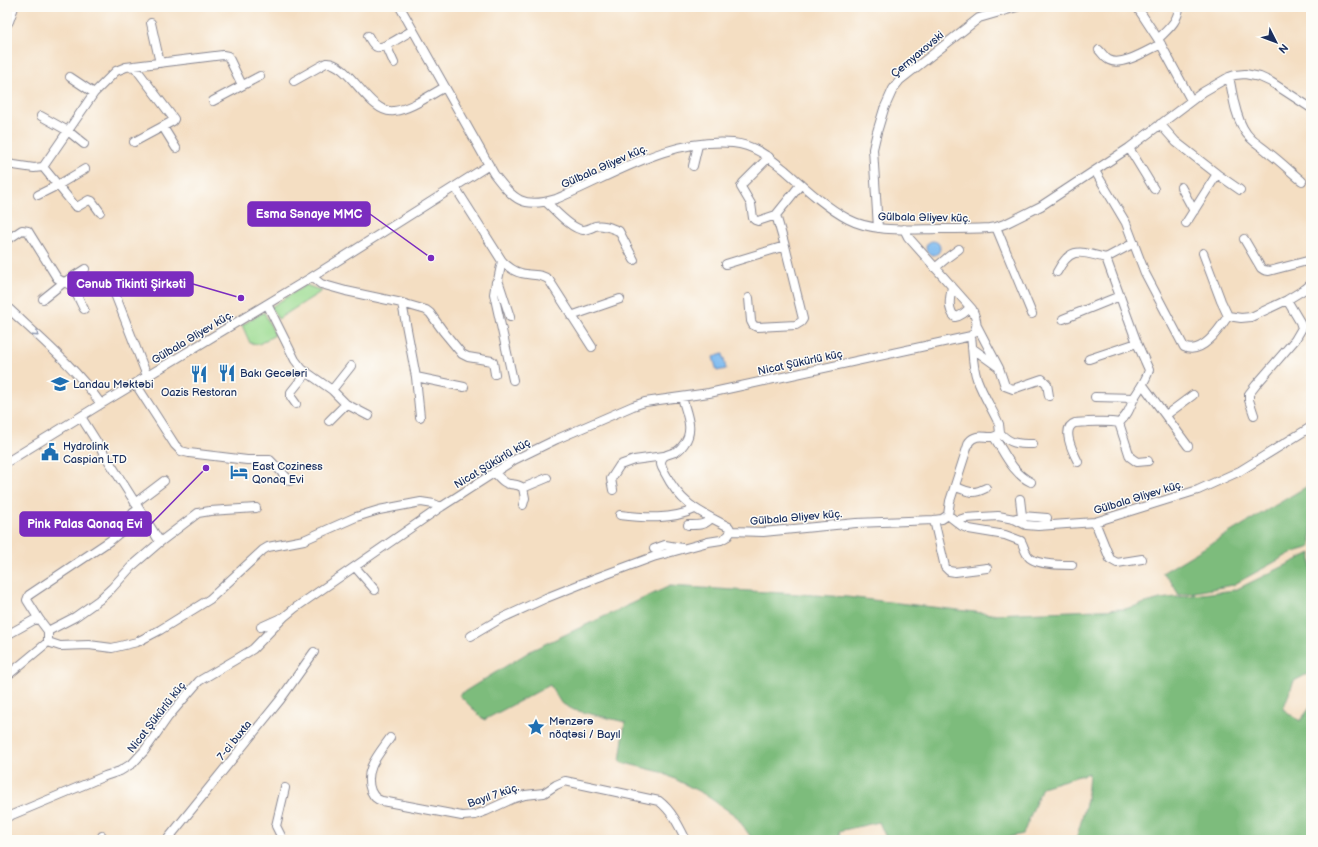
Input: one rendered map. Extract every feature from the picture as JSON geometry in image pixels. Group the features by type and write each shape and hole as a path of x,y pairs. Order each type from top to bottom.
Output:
{"highway":[{"path":"7,21 12,7"}],"street":[{"name":"Gülbala Əliyev küç.","path":"400,7 489,166 502,185 517,199 532,204 546,202 568,194 656,154 698,145 727,143 742,144 760,151 840,215 857,223 878,228 904,230 981,229 996,227 1041,206 1129,148 1191,100 1229,77 1245,74 1260,77 1271,82 1311,108"},
{"name":"Çernyaxovski","path":"878,228 873,148 876,132 893,89 900,80 979,18 1017,7"},
{"path":"1137,7 1159,41 1191,100"},
{"path":"1099,50 1108,60 1119,61 1130,59 1159,41 1174,24 1179,14 1179,7"},
{"path":"151,23 160,63"},
{"path":"368,36 374,46 377,47 386,45 413,30"},
{"path":"386,45 394,64"},
{"path":"7,164 34,168 43,167 94,93 116,71 126,67 223,55 228,56 242,85"},
{"path":"294,81 330,62 343,71 367,96 381,109 387,112 405,109 445,87"},
{"path":"134,66 174,119 163,127 134,142"},
{"path":"213,101 260,76"},
{"path":"70,77 94,93"},
{"path":"1229,77 1234,103 1242,127 1255,144 1265,149 1278,159 1302,182"},
{"path":"41,116 68,131 84,144"},
{"path":"1160,124 1176,142 1240,190"},
{"path":"163,127 176,148"},
{"path":"693,166 698,145"},
{"path":"1129,148 1154,189"},
{"path":"769,157 741,186 751,204 753,218 755,220 758,221 776,216 801,184"},
{"name":"Gülbala Əliyev küç.","path":"7,462 312,277 489,166"},
{"path":"43,167 75,206 77,207 89,200 92,201 100,212"},
{"path":"38,194 58,185 85,169"},
{"path":"1095,171 1126,222 1146,273 1184,347 1188,349 1196,348 1210,341 1228,316"},
{"path":"1186,223 1217,174"},
{"path":"1180,186 1194,211"},
{"path":"455,187 502,261 511,270 523,274 545,276 550,280 571,316 592,347"},
{"path":"546,202 572,226 582,230 604,226 619,231 634,260"},
{"path":"749,298 751,321 753,325 757,327 796,325 803,319 776,216"},
{"path":"996,227 1032,314"},
{"path":"7,240 22,230 25,230 57,278 63,283 72,287 84,309"},
{"path":"904,230 908,237 972,309 977,326 1000,368 1005,386 1013,388 1042,379 1048,384 1049,396"},
{"path":"1244,239 1264,270 1269,271 1311,260"},
{"path":"1057,272 1063,261 1074,253 1082,252 1106,258 1134,243"},
{"path":"726,264 785,246"},
{"path":"935,268 959,250"},
{"path":"1203,253 1228,316"},
{"path":"1106,258 1137,343 1149,370 1144,385 1135,398 1128,413 1119,423"},
{"path":"502,261 494,294 513,380"},
{"path":"43,299 84,269"},
{"path":"312,277 321,284 402,303 420,308 430,313 462,354 468,357 492,361 494,364 495,374"},
{"path":"498,280 510,318"},
{"path":"111,284 147,376"},
{"path":"1228,316 1241,318 1251,317 1287,300 1311,284"},
{"path":"952,287 949,300 952,315 955,317 959,316 965,313 970,307"},
{"path":"1063,319 1120,296"},
{"path":"571,316 620,300"},
{"path":"1254,415 1249,400 1249,394 1295,340 1302,328 1287,300"},
{"path":"402,303 416,377 420,417"},
{"path":"267,304 295,360 302,369 332,390 346,404 370,416"},
{"path":"7,307 70,366 101,404"},
{"path":"977,326 971,336 977,379 999,424 997,435 1010,463 1022,476 1031,482"},
{"name":"Nicat Şükürlü küç","path":"7,817 120,771 133,763 145,750 168,717 198,681 253,649 284,617 324,588 441,507 514,460 557,439 645,402 682,398 717,391 880,357 971,336"},
{"path":"1090,359 1137,343"},
{"path":"972,348 1000,368"},
{"path":"332,390 351,366"},
{"path":"296,404 291,397 291,392 307,372"},
{"path":"416,377 464,387"},
{"path":"135,383 175,445 181,451 246,460 270,460 290,482"},
{"path":"1144,385 1188,446"},
{"path":"1166,415 1193,395"},
{"path":"1095,397 1135,398"},
{"path":"613,490 611,479 620,465 634,460 664,456 680,450 690,434 690,424 682,398"},
{"path":"329,421 346,404"},
{"path":"81,417 160,542"},
{"path":"1078,462 1069,440 1071,426 1075,423 1091,422 1109,421 1119,423"},
{"path":"1119,423 1130,457 1137,462 1148,461"},
{"name":"Gülbala Əliyev küç.","path":"956,520 998,516 1018,517 1026,525 1038,526 1095,522 1198,490 1240,471 1311,428"},
{"path":"1033,444 1015,443 997,435 981,436 972,439 969,442 956,488 950,501 948,516 969,529 1005,534 1021,540 1029,558 1036,561 1050,564 1072,565"},
{"path":"471,636 546,598 628,566 685,548 721,540 728,536 731,531 729,527 695,509 679,496 661,464 661,459 664,456"},
{"path":"494,472 506,483 520,485 523,488 525,493 522,505"},
{"path":"523,488 547,478"},
{"path":"48,642 48,631 38,619 27,600 29,595 111,540 123,530 137,506 164,481"},
{"path":"956,488 973,492 986,488"},
{"path":"1020,499 1018,517 1047,518"},
{"path":"48,642 60,646 89,645 112,648 138,642 202,604 268,547 304,540 356,517 379,510 420,502 434,504 441,507"},
{"path":"48,631 75,617 99,600 160,542 198,513 256,508"},
{"path":"620,515 636,517 678,516 695,509"},
{"name":"Gülbala Əliyev küç.","path":"731,531 763,532 856,523 934,520 942,519 948,516"},
{"path":"688,525 703,524 708,522 711,518"},
{"path":"934,520 945,566 949,571 955,572 988,568"},
{"path":"1095,522 1110,560 1117,563 1142,559"},
{"path":"654,549 665,545 685,548"},
{"path":"355,567 375,590"},
{"path":"260,627 284,617"},
{"path":"7,635 27,623 38,619"},
{"path":"7,676 48,642"},
{"name":"7-ci buxta","path":"168,840 280,700 314,652"},
{"name":"Bayıl 7 küç.","path":"390,738 371,766 368,778 373,796 382,801 462,816 475,815 519,797 544,792 565,782 660,801 666,806 673,816 686,840"},
{"path":"283,840 276,826 285,788"}],"green space":[{"path":"306,285 322,291 278,319 271,307"},
{"path":"264,312 275,335 259,344 250,343 242,325"},
{"path":"1311,484 1311,547 1291,553 1233,585 1179,595 1170,580 1162,573"},
{"path":"1311,553 1311,672 1294,681 1283,709 1300,721 1311,706 1311,840 1076,840 1087,800 1089,773 1042,787 1023,834 995,840 887,840 879,822 839,831 841,840 753,840 736,816 704,794 661,772 620,762 625,722 574,710 561,703 550,685 484,720 459,695 532,650 670,586 847,597 992,614 1125,609 1160,599 1235,590"}],"water":[{"path":"933,241 938,243 940,248 938,253 933,255 928,253 926,248 928,243"},
{"path":"723,354 726,369 717,371 713,357"}],"place":[{"name":"Esma Sənaye MMC","path":"431,258"},
{"name":"Cənub Tikinti Şirkəti","path":"241,298"},
{"name":"Bakı Gecələri","path":"227,373"},
{"name":"Oazis Restoran","path":"199,374"},
{"name":"Landau Məktəbi","path":"60,384"},
{"name":"Hydrolink Caspian LTD","path":"50,452"},
{"name":"Pink Palas Qonaq Evi","path":"206,468"},
{"name":"East Coziness Qonaq Evi","path":"239,472"},
{"name":"Mənzərə nöqtəsi / Bayıl","path":"536,727"}]}
